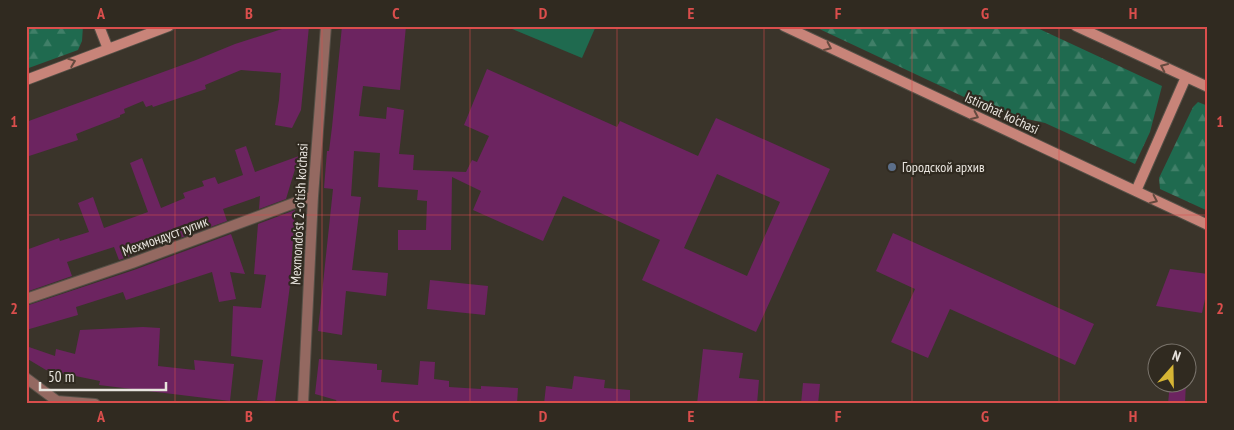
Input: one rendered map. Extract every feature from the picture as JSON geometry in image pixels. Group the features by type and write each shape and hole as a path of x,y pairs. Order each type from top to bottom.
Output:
{"main road":[{"path":"99,26 108,49"},
{"path":"26,80 169,26"},
{"name":"Istirohat ko'chasi","path":"784,26 1208,225"},
{"path":"1076,26 1208,88"},
{"path":"1136,191 1186,77"}],"street":[{"name":"Mexmondo'st 2-o'tish ko'chasi","path":"303,404 312,196 326,26"},
{"name":"Мехмондуст тупик","path":"26,299 132,263 312,196"},
{"path":"26,378 57,402 95,404"}],"green space":[{"path":"26,26 83,26 82,41 78,50 26,69"},
{"path":"505,26 596,26 582,58"},
{"path":"813,26 1033,26 1162,86 1150,132 1135,164 1045,123 996,112"},
{"path":"1198,102 1208,106 1208,211 1160,189 1159,178 1193,107"}],"building":[{"path":"283,26 309,26 301,110 292,128 275,125 281,73 241,70 205,85 206,89 153,107 152,105 146,107 143,101 124,109 125,113 120,115 120,117 76,134 78,140 26,157 26,122 235,44 282,29"},
{"path":"342,26 406,26 400,90 363,86 359,116 386,119 387,107 404,110 399,154 414,155 413,170 466,172 472,160 477,162 489,136 464,125 487,69 617,127 620,121 698,156 716,118 830,169 756,332 642,280 660,240 563,196 543,241 473,210 481,191 452,177 451,250 398,250 398,230 426,230 427,201 417,200 418,190 378,187 380,153 354,151 351,196 361,197 352,270 388,273 386,296 346,291 342,335 318,331 333,189 324,188 327,151 329,151","holes":["717,174 780,202 747,276 684,248"]},
{"path":"246,146 255,172 299,156 286,199 259,209 260,196 223,209 227,221 119,260 114,247 67,262 72,276 26,292 26,250 59,238 60,241 89,232 78,203 93,197 104,228 148,212 130,163 142,158 161,208 185,198 183,193 204,186 202,181 215,177 218,184 243,175 235,150"},
{"path":"295,210 290,285 275,402 257,400 263,360 231,356 233,306 261,308 266,275 254,274 258,224"},
{"path":"893,233 1094,324 1075,365 950,309 928,358 891,342 915,289 876,271"},
{"path":"231,234 245,274 230,272 236,299 219,302 212,272 126,300 123,292 76,307 78,315 26,330 26,306 134,270"},
{"path":"1170,269 1208,274 1208,285 1202,313 1156,306"},
{"path":"430,280 488,286 485,315 427,309"},
{"path":"160,328 158,366 195,370 194,360 234,364 230,401 99,385 100,381 46,370 26,358 26,346 55,356 56,349 75,354 80,330"},
{"path":"703,349 743,353 739,378 759,380 757,404 697,404"},
{"path":"319,359 377,364 377,370 382,370 381,382 418,385 420,361 435,362 434,379 449,381 449,387 481,389 481,386 518,388 517,404 338,404 336,400 315,394"},
{"path":"574,376 605,380 604,388 630,390 630,404 544,404 546,386 572,389"},
{"path":"803,383 820,384 818,404 801,404"},
{"path":"1169,392 1186,392 1185,404 1168,404"}],"place":[{"name":"Городской архив","path":"892,167"}]}
